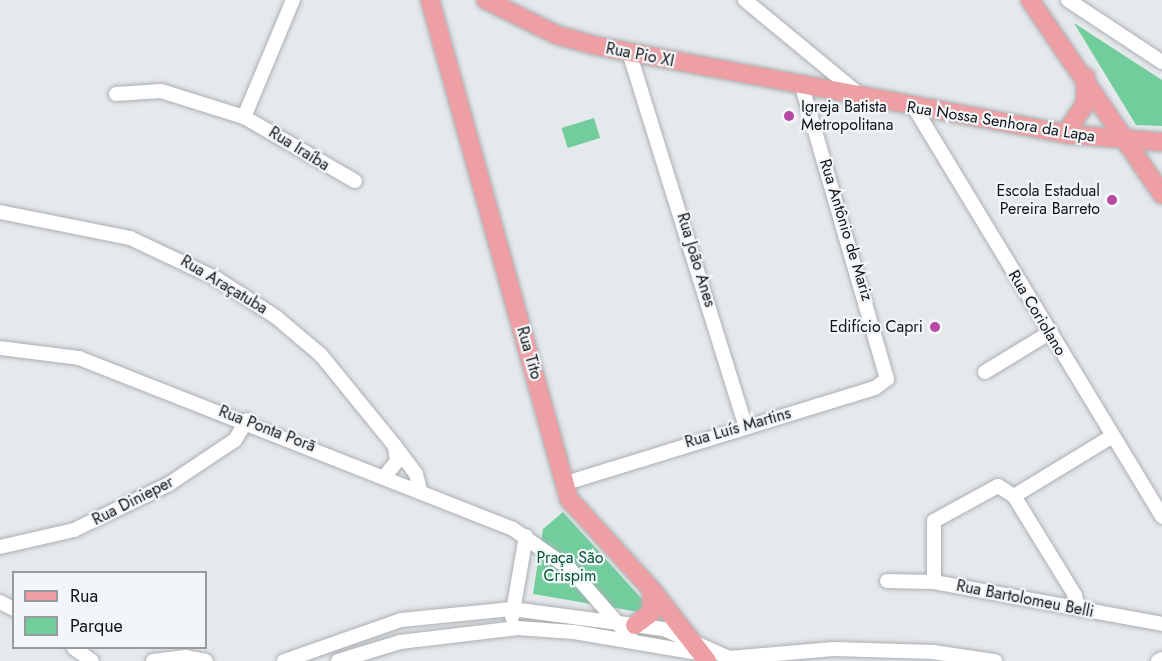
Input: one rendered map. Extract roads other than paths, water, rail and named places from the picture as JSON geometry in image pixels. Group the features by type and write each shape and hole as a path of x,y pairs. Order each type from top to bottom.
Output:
{"main road":[{"name":"Rua Tito","path":"430,0 570,477 569,499 652,590 692,638 705,658"},
{"name":"Rua Pio XI","path":"486,0 557,35 634,54 802,86"},
{"path":"1030,0 1086,76 1162,194"},
{"path":"1065,134 1085,104 1086,76"},
{"name":"Rua Nossa Senhora da Lapa","path":"802,86 1065,134 1130,143 1162,142"},
{"path":"634,634 651,613 652,590"}],"street":[{"path":"244,117 293,0"},
{"path":"745,0 864,98"},
{"path":"1068,0 1162,62"},
{"name":"Rua João Anes","path":"634,54 746,425"},
{"name":"Rua Antônio de Mariz","path":"802,86 890,374"},
{"name":"Rua Iraíba","path":"116,94 161,92 244,117 355,182"},
{"name":"Rua Coriolano","path":"914,107 1162,518"},
{"name":"Rua Araçatuba","path":"0,212 130,238 217,279 276,317 321,355 416,474 420,490"},
{"path":"985,372 1049,333"},
{"name":"Rua Ponta Porã","path":"0,348 79,358 248,420 526,536"},
{"name":"Rua Luís Martins","path":"570,477 875,388 890,374"},
{"name":"Rua Dinieper","path":"0,547 74,530 169,484 235,440 248,420"},
{"path":"1014,496 1112,437"},
{"path":"385,476 397,461 395,446"},
{"path":"934,582 934,521 991,486 1014,496 1075,595 1078,609"},
{"path":"512,628 512,609 526,536 570,569 615,621 634,634 705,658"},
{"name":"Rua Bartolomeu Belli","path":"887,581 934,582 1162,624"},
{"path":"284,661 308,656 353,632 401,620 453,611 512,609 615,621"},
{"path":"453,611 454,633"},
{"path":"401,620 406,641"},
{"path":"338,661 406,641 454,633 512,628 692,638 734,659 834,649 933,652 995,661"},
{"path":"353,632 360,653"},
{"path":"75,649 92,661"},
{"path":"153,661 186,657 206,661"},
{"path":"1158,661 1162,659"}],"place":[{"name":"Igreja Batista Metropolitana","path":"789,116"},
{"name":"Escola Estadual Pereira Barreto","path":"1112,200"},
{"name":"Edifício Capri","path":"935,327"}],"park label":[{"name":"Praça São Crispim","path":"570,567"}]}
